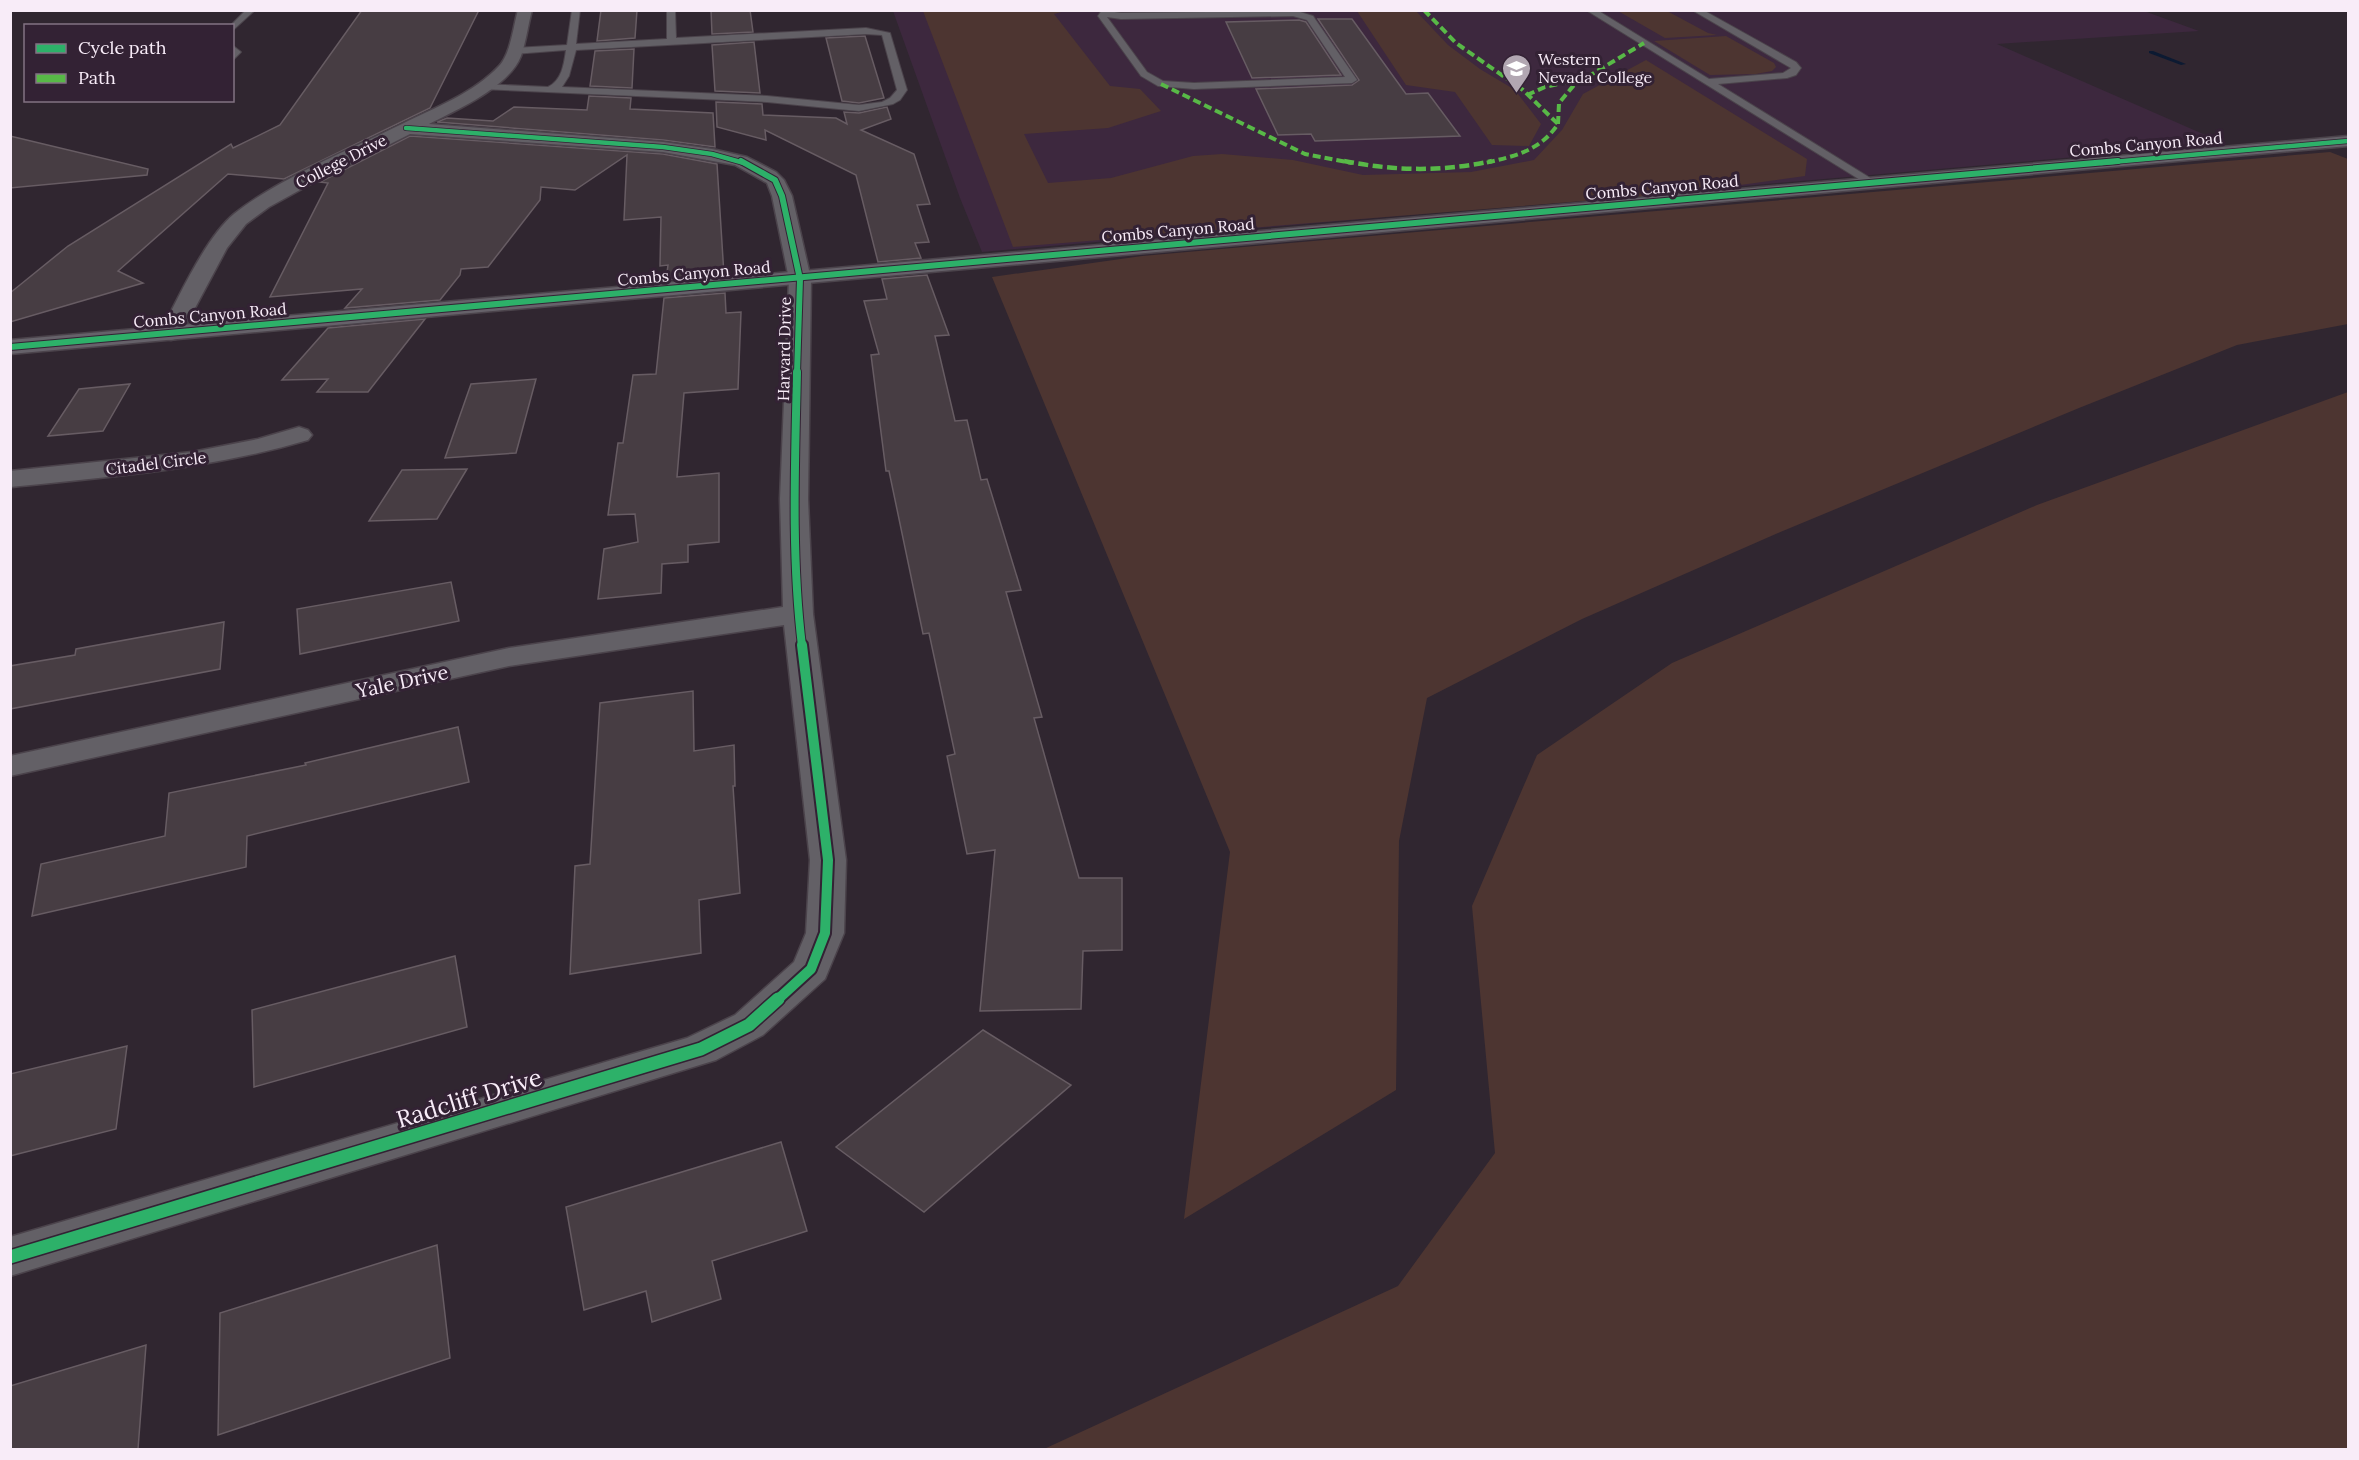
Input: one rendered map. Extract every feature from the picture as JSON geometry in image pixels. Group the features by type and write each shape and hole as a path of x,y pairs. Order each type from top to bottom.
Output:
{"street":[{"name":"College Drive","path":"171,333 218,247 239,220 262,203 302,181 484,87 505,69 514,51 525,10"},
{"name":"Harvard Drive","path":"406,128 663,147 741,161 775,180 782,196 800,279 794,499 798,614 828,860"},
{"name":"Combs Canyon Road","path":"10,347 2349,141"},
{"name":"Citadel Circle","path":"10,479 181,461 225,454 299,435"},
{"name":"Yale Drive","path":"10,766 509,657 798,614"},
{"name":"Radcliff Drive","path":"10,1257 701,1049 748,1025 811,969 825,933 828,860"}],"lane":[{"path":"234,26 252,10"},
{"path":"549,90 560,85 563,79 571,48 576,10"},
{"path":"671,10 670,35 673,42"},
{"path":"1590,10 1874,184"},
{"path":"1696,10 1793,64 1796,68 1793,72 1777,77 1709,82"},
{"path":"1106,12 1121,15 1294,13 1310,18 1352,80 1194,86 1161,84 1144,75 1102,16 1106,12"},
{"path":"484,87 775,100 836,108 873,106 892,102 899,97 902,90 886,33 878,31 514,51"}],"shaded area":[{"name":"Western Nevada College","path":"893,11 2144,11 2199,31 1997,44 2226,144 982,252 960,198"},
{"path":"923,11 1065,11 1054,14 1110,86 1140,89 1161,111 1108,128 1024,134 1048,183 1111,178 1193,156 1222,154 1293,160 1363,175 1471,172 1534,160 1562,130 1583,94 1646,60 1807,159 1805,176 1683,193 1013,247"},
{"path":"1357,11 1416,11 1448,45 1480,69 1515,90 1541,124 1529,146 1492,145 1455,92 1406,85"},
{"path":"1618,11 1667,11 1708,33 1717,35 1665,38"},
{"path":"1726,36 1774,63 1776,67 1772,71 1756,74 1710,75 1654,41"},
{"path":"2330,152 2348,159 2348,324 2237,345 2079,408 1778,533 1582,619 1427,698 1399,841 1396,1090 1184,1219 1230,852 992,277 1142,256"},
{"path":"2348,392 2348,1449 1044,1449 1398,1286 1495,1153 1472,906 1537,755 1672,663 2037,505"}],"building":[{"path":"362,10 479,10 430,108 284,179 228,174 118,271 143,283 10,322 10,293 68,246 231,144 233,148 280,125"},
{"path":"601,10 637,10 635,38 597,41"},
{"path":"711,10 750,10 753,32 712,34"},
{"path":"1318,19 1352,19 1406,94 1428,93 1460,136 1315,141 1311,134 1278,135 1256,89 1352,85 1359,80"},
{"path":"1299,20 1306,22 1341,75 1252,78 1226,22"},
{"path":"865,36 884,98 859,103 842,101 826,38"},
{"path":"754,42 760,93 715,91 712,45"},
{"path":"634,49 632,88 590,86 595,51"},
{"path":"589,96 631,98 630,109 713,113 715,147 663,140 437,122 447,118 493,121 514,107 587,110"},
{"path":"716,102 762,104 763,115 836,118 847,124 844,112 859,113 887,107 891,119 861,130 914,154 930,204 917,205 929,242 915,243 921,258 878,262 856,175 765,130 766,140 717,127"},
{"path":"10,136 148,169 147,175 10,188"},
{"path":"410,136 663,154 717,164 724,275 666,280 668,265 660,266 661,217 624,220 627,155 575,190 541,187 540,200 488,267 461,269 460,275 440,300 345,308 362,289 270,297 328,183 320,182"},
{"path":"927,275 949,335 935,336 955,421 967,420 981,480 987,479 1021,590 1006,592 1042,717 1034,718 1079,878 1122,878 1122,950 1083,951 1081,1009 980,1011 995,850 967,854 947,756 955,754 929,633 923,634 889,471 886,471 871,355 879,354 864,301 887,299 882,279"},
{"path":"725,293 726,313 741,312 738,389 684,393 677,477 719,473 719,542 688,545 688,562 662,564 661,593 598,599 604,549 638,542 635,514 608,515 618,443 623,443 633,375 656,374 664,298"},
{"path":"425,319 368,392 317,392 328,379 282,380 328,328"},
{"path":"536,379 516,453 445,458 471,384"},
{"path":"130,384 103,431 48,436 79,389"},
{"path":"467,469 437,519 369,521 402,470"},
{"path":"451,582 459,621 300,654 297,609"},
{"path":"224,622 220,669 10,709 10,666 75,655 76,649"},
{"path":"693,691 694,751 734,745 735,786 733,786 740,893 699,900 701,953 570,974 575,866 590,864 600,703"},
{"path":"458,727 469,782 247,836 246,867 32,916 41,864 165,836 169,793 306,765 305,763"},
{"path":"455,956 467,1027 254,1087 252,1010"},
{"path":"983,1030 1071,1085 924,1212 836,1147"},
{"path":"127,1046 116,1129 10,1156 10,1074"},
{"path":"781,1142 807,1231 712,1261 721,1299 652,1322 646,1291 584,1310 566,1207"},
{"path":"437,1245 450,1358 218,1435 220,1313"},
{"path":"146,1345 138,1449 10,1449 10,1386"}],"waterway":[{"path":"2151,52 2183,64"}],"marked path":[{"path":"1161,84 1305,154 1385,169 1436,169 1479,164 1532,150 1549,137 1558,124 1523,90 1444,33 1424,10"},
{"path":"1558,124 1559,103 1574,85 1644,43"},
{"path":"1527,95 1545,87 1579,79"}],"cycle path":[{"path":"10,1257 701,1049 749,1025 811,969 825,933 828,860 798,614 794,499 800,279 782,196 775,180 741,161 663,147 406,128"},
{"path":"10,347 2348,141"}],"place":[{"name":"Western Nevada College","path":"1517,94"}]}
